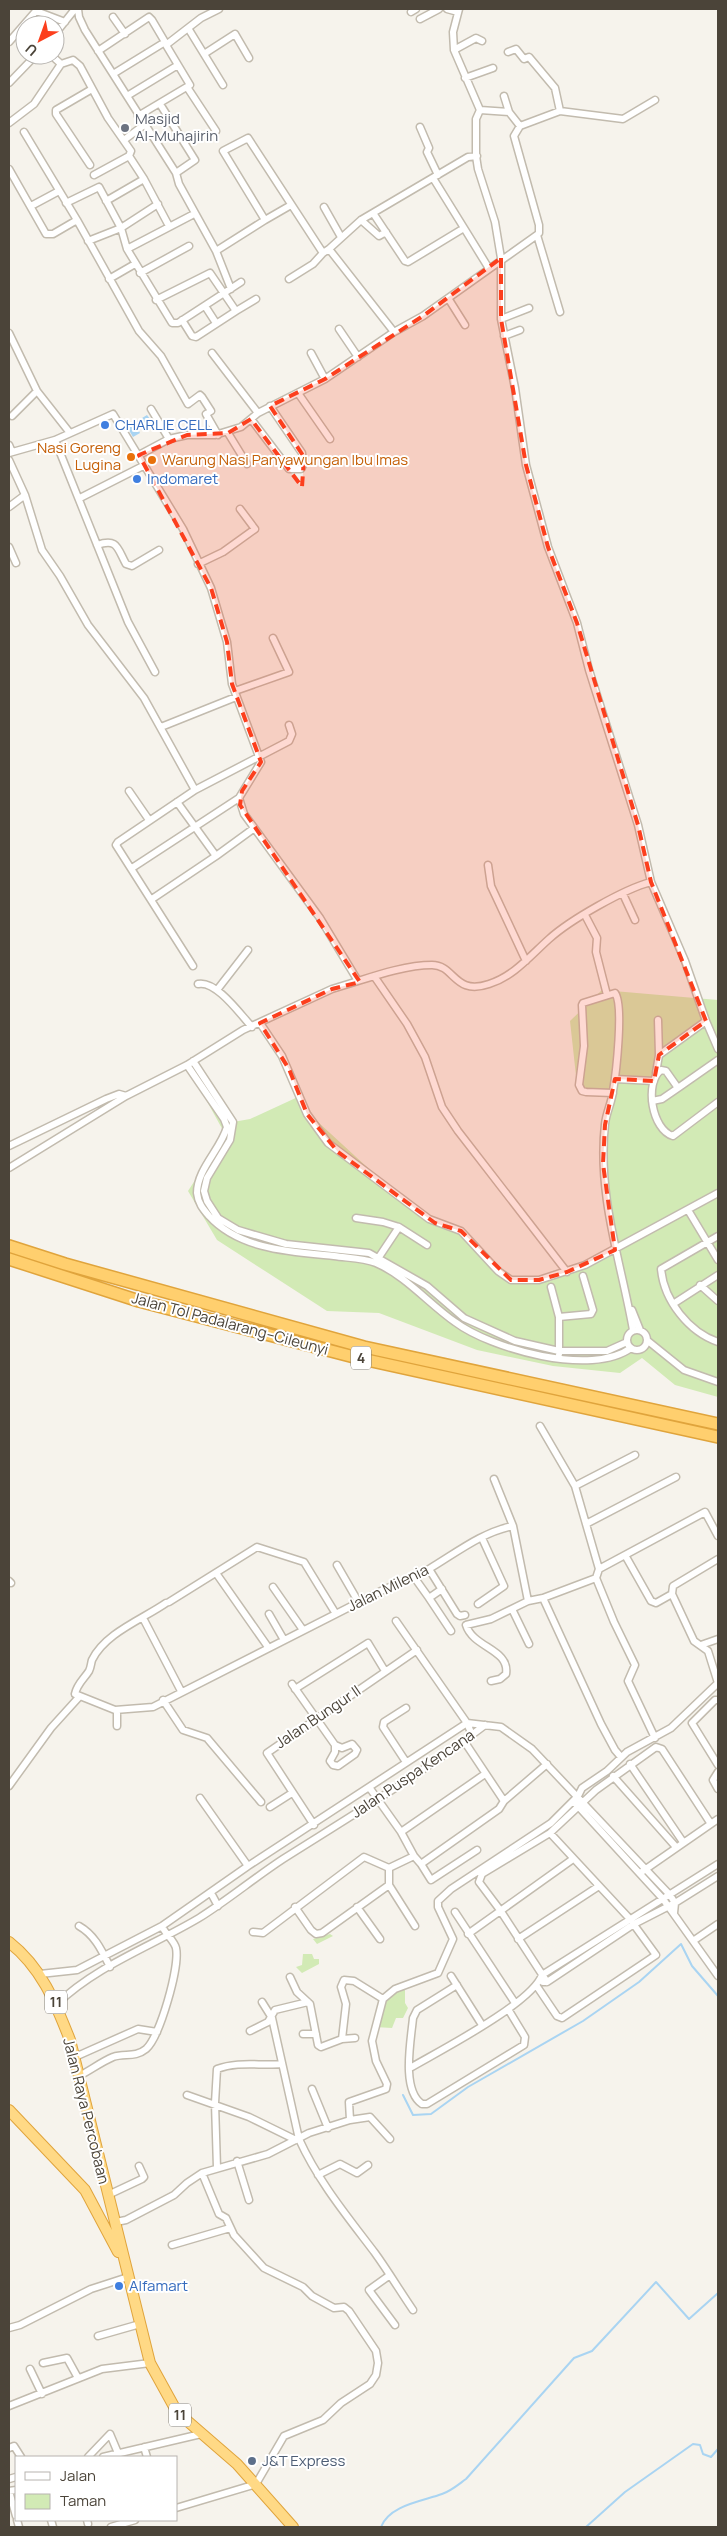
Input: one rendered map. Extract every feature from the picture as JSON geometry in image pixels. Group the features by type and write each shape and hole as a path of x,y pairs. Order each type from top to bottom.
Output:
{"highway":[{"name":"Jalan Tol Padalarang–Cileunyi","path":"9,1246 65,1264 364,1347 718,1424"},
{"name":"Jalan Tol Padalarang–Cileunyi","path":"9,1259 139,1301 358,1358 718,1438"},
{"name":"Jalan Raya Percobaan","path":"10,1944 40,1974 57,2004 75,2057 104,2185 116,2222 125,2266"},
{"name":"11","path":"9,2110 85,2190 125,2266 150,2363 177,2412 256,2484 293,2527"},
{"path":"85,2190 98,2190 104,2185"}],"street":[{"path":"65,22 77,9"},
{"path":"77,9 85,30 176,173 178,184 216,251 232,289"},
{"path":"216,131 188,87 190,85 166,45 201,18 219,9"},
{"path":"420,20 439,9"},
{"path":"454,10 454,50 480,110 476,119 474,157 495,222 499,260 501,319 515,388 526,465 548,547 577,623 589,670 638,825 651,882 685,961 718,1049"},
{"path":"33,15 36,11 47,15"},
{"path":"114,17 124,34"},
{"path":"98,51 149,17 165,42 113,74"},
{"path":"188,28 224,85"},
{"path":"204,54 235,34 249,58"},
{"path":"454,50 476,38 482,41"},
{"path":"508,52 516,48 524,59 529,57 556,88 560,111"},
{"path":"65,63 73,60 80,66 92,90 131,151 128,156 94,175"},
{"path":"9,82 26,65"},
{"path":"9,123 34,104 60,65"},
{"path":"127,96 178,65"},
{"path":"465,78 493,68"},
{"path":"138,116 188,87"},
{"path":"90,165 56,114 56,110 92,90"},
{"path":"504,96 508,112 520,126"},
{"path":"139,454 169,439 187,434 218,435 228,433 270,406 325,379 358,358 394,332 423,316 488,267 537,235 539,224 514,136 520,126 560,111 623,118 655,100"},
{"path":"160,104 195,160 176,173"},
{"path":"480,110 508,112"},
{"path":"124,140 144,125"},
{"path":"420,128 429,147 427,152 436,176 488,267"},
{"path":"24,132 140,331 165,362 188,404 200,396 204,399 211,411 206,414 218,435"},
{"path":"265,220 223,151 248,138 291,205 326,251 394,332"},
{"path":"128,156 144,179 169,226"},
{"path":"289,279 313,264 361,220 436,176 474,157"},
{"path":"9,169 48,235 77,220"},
{"path":"106,201 144,179"},
{"path":"66,203 98,187 121,228 127,250 156,300 172,323 182,320 241,282"},
{"path":"31,206 59,190"},
{"path":"88,241 121,228 158,204"},
{"path":"216,251 291,205"},
{"path":"324,207 341,237"},
{"path":"373,213 405,261 408,262 464,228"},
{"path":"127,250 194,214"},
{"path":"361,220 379,236 386,232"},
{"path":"537,235 560,312"},
{"path":"140,273 189,246"},
{"path":"109,279 135,264"},
{"path":"156,300 208,272 225,292 236,311"},
{"path":"448,298 465,325"},
{"path":"182,320 194,337 256,299"},
{"path":"205,306 216,323"},
{"path":"501,319 529,308"},
{"path":"339,329 358,358"},
{"path":"504,336 520,330"},
{"path":"9,333 37,390 70,432"},
{"path":"212,353 258,413"},
{"path":"311,353 325,379"},
{"path":"12,416 37,390"},
{"path":"298,393 330,439"},
{"path":"251,419 288,469 301,469 303,465 302,453 270,406"},
{"path":"151,409 169,439"},
{"path":"9,445 10,452 54,440 113,414 183,529 211,588 227,642 236,694 261,762 239,798 132,868"},
{"path":"228,433 246,464"},
{"path":"54,440 80,498 128,622 155,672"},
{"path":"9,460 25,495 42,550 60,576 88,625 144,698 195,790"},
{"path":"80,498 145,465"},
{"path":"9,507 25,495"},
{"path":"198,564 234,545 255,529 240,509"},
{"path":"97,546 110,541 114,543 126,564 132,566 159,550"},
{"path":"9,547 16,563"},
{"path":"160,727 289,672 273,638"},
{"path":"193,966 116,843 195,790 289,741 292,737 289,725"},
{"path":"129,791 149,820"},
{"path":"239,798 244,814 253,829 320,918 358,981"},
{"path":"177,802 216,856"},
{"path":"152,899 253,829"},
{"path":"488,865 491,886 526,961"},
{"path":"9,1168 126,1096 190,1063 252,1027 332,989 374,976 432,965 439,967 464,986 474,988 487,985 508,976 551,937 585,914 639,885 651,882"},
{"path":"623,894 635,920"},
{"path":"585,914 597,938 596,952 607,995"},
{"path":"217,990 248,950"},
{"path":"374,976 408,1024 424,1058 442,1107 458,1131 567,1272"},
{"path":"198,984 209,984 217,990 252,1027"},
{"path":"613,1093 586,1092 582,1091 579,1085 584,1046 582,1005 607,995 616,994 619,1033 613,1093 604,1125 603,1164 609,1219 627,1298 637,1330 646,1334 646,1344"},
{"path":"658,1020 659,1055 652,1101 653,1111 668,1134 673,1136 718,1102"},
{"path":"659,1055 706,1021"},
{"path":"260,1023 289,1069 307,1114 328,1143 435,1223 461,1230 498,1271 511,1280 539,1280 567,1272 616,1250 718,1193"},
{"path":"652,1101 662,1099 718,1060"},
{"path":"190,1063 233,1127 230,1140 207,1178 204,1191 207,1201 218,1218 246,1234 286,1244 369,1253 427,1286 464,1318 515,1341 559,1354"},
{"path":"656,1074 661,1070 666,1071 678,1088"},
{"path":"615,1079 654,1081"},
{"path":"9,1146 106,1099 119,1094 126,1096"},
{"path":"227,1117 227,1127 224,1135 200,1179 197,1193 201,1207 227,1232 244,1240 284,1252 370,1261 383,1266 473,1334 521,1351 602,1360 623,1354 629,1345 628,1335 637,1330"},
{"path":"688,1210 718,1260"},
{"path":"356,1218 383,1222 399,1227 426,1245"},
{"path":"379,1257 399,1227"},
{"path":"718,1236 661,1269 674,1304 692,1328 718,1342"},
{"path":"674,1304 700,1285 718,1275"},
{"path":"559,1317 591,1314 592,1310 584,1276"},
{"path":"700,1285 718,1301"},
{"path":"552,1286 559,1317 559,1354"},
{"path":"629,1345 638,1350 646,1344"},
{"path":"646,1344 684,1370 718,1382"},
{"path":"540,1426 575,1486 599,1569 596,1578 614,1622 635,1665 628,1681 655,1738"},
{"path":"575,1486 635,1455"},
{"path":"586,1524 676,1477"},
{"path":"494,1479 513,1526 528,1601"},
{"path":"599,1569 705,1512 718,1536"},
{"name":"Jalan Milenia","path":"80,1696 117,1710 149,1708 247,1660 268,1647 414,1577 499,1529 513,1526"},
{"path":"478,1604 504,1586 482,1538"},
{"path":"9,1786 51,1728 80,1696 75,1694 75,1691 79,1682 90,1669 96,1655 122,1628 143,1618 257,1547 304,1562 336,1614"},
{"path":"625,1555 651,1601 656,1603 672,1594"},
{"path":"350,2120 349,2102 383,2091 387,2086 376,2061 372,2041 383,1999 395,1988 438,1973 453,1938 438,1905 444,1894 551,1822 576,1798 582,1788 607,1771 621,1757 682,1720 718,1683 710,1656 702,1645 694,1640 672,1594 673,1586 718,1559"},
{"path":"337,1566 359,1603"},
{"path":"429,1569 457,1614 460,1616 465,1615"},
{"path":"216,1573 268,1647"},
{"path":"414,1577 451,1631"},
{"path":"491,1680 500,1679 506,1674 505,1662 496,1652 473,1638 466,1626 528,1601 542,1598 596,1578"},
{"path":"273,1587 303,1630"},
{"path":"429,1598 442,1589"},
{"path":"542,1598 601,1724 615,1750 621,1757"},
{"path":"512,1609 529,1644"},
{"path":"269,1614 284,1640"},
{"path":"143,1618 181,1691"},
{"path":"396,1621 468,1723 472,1735"},
{"path":"702,1645 718,1639"},
{"path":"335,1745 335,1752 330,1761 335,1766 355,1754 357,1750 352,1744 342,1748 335,1745 294,1686 368,1643 385,1671"},
{"name":"Jalan Bungur II","path":"314,1824 267,1753 315,1718 417,1650"},
{"path":"163,1700 183,1730 207,1738 261,1802"},
{"path":"718,1700 715,1700 692,1723 718,1765"},
{"path":"406,1708 388,1718 384,1722 383,1728 406,1762"},
{"path":"116,1726 117,1710"},
{"name":"Jalan Puspa Kencana","path":"40,1974 69,1972 162,1926 248,1866 468,1723 485,1725"},
{"path":"485,1725 490,1724 509,1731 547,1764 666,1897 674,1913 718,1976"},
{"name":"Jalan Puspa Kencana","path":"57,2004 82,1982 168,1937 218,1906 254,1878 464,1741 485,1725"},
{"path":"464,1741 504,1801"},
{"path":"547,1982 500,1910 479,1882 479,1877 550,1833 613,1776 654,1748 659,1747 712,1824"},
{"path":"421,1864 495,1812 504,1801 547,1764"},
{"path":"630,1764 683,1842"},
{"path":"718,1772 713,1780 718,1789"},
{"path":"401,1832 485,1774"},
{"path":"613,1776 676,1847"},
{"path":"369,1787 421,1864 428,1882 476,1850"},
{"path":"270,1807 292,1793"},
{"path":"200,1798 248,1866"},
{"path":"643,1871 718,1820"},
{"path":"537,1984 557,2016 562,2018 656,1955 631,1921 550,1833"},
{"path":"253,1932 263,1933 295,1907 364,1857 389,1868 414,1856"},
{"path":"468,1934 573,1859"},
{"path":"537,1984 547,1982 631,1921 718,1864"},
{"path":"389,1868 389,1885 416,1926"},
{"path":"410,2068 508,2009 537,1984 542,1975 631,1921 671,1905 718,1876"},
{"path":"295,1907 310,1930 316,1934 322,1933 389,1885"},
{"path":"518,1939 599,1886"},
{"path":"211,1893 218,1906"},
{"path":"357,1908 380,1939"},
{"path":"455,1912 515,2003"},
{"path":"693,1941 718,1924"},
{"path":"79,1926 89,1932 110,1967"},
{"path":"79,2076 112,2057 137,2055 150,2044 157,2032 164,2014 177,1956 174,1942 168,1937 162,1926"},
{"path":"451,1976 482,2025"},
{"path":"290,1977 297,1992 308,2002 318,2045 321,2047 342,2039 356,2038"},
{"path":"342,2039 346,2004 342,1982 349,1979 354,1980 383,1999"},
{"path":"457,1985 417,2010 413,2018 410,2068 411,2086 415,2097 422,2104 427,2104 524,2045 526,2039 508,2009"},
{"path":"262,2002 272,2018 298,2139 318,2175 413,2310"},
{"path":"250,2031 272,2018 276,2010 308,2002"},
{"path":"75,2057 138,2029 157,2032"},
{"path":"303,2034 316,2034"},
{"path":"217,2168 215,2103 218,2069 241,2064 260,2066 282,2064"},
{"path":"312,2089 328,2128"},
{"path":"187,2094 215,2103 298,2139"},
{"path":"116,2222 126,2220 174,2195 187,2182 202,2173 237,2161 268,2154 298,2139 350,2120 370,2117 390,2139"},
{"path":"237,2161 249,2200"},
{"path":"318,2175 340,2164 357,2174 368,2165"},
{"path":"108,2195 142,2179 144,2177 140,2166"},
{"path":"178,2507 256,2484 284,2436 318,2423 341,2403 370,2384 377,2372 378,2363 374,2347 353,2314 344,2307 334,2308 312,2296 303,2287 272,2273 242,2246 226,2218 219,2214 202,2173"},
{"path":"172,2245 230,2228"},
{"path":"390,2275 369,2290 395,2325"},
{"path":"9,2327 90,2289 128,2277"},
{"path":"98,2336 140,2324"},
{"path":"43,2363 66,2358 78,2378"},
{"path":"9,2406 102,2369 150,2363"},
{"path":"30,2369 42,2394"},
{"path":"89,2456 110,2434 118,2453"},
{"path":"109,2456 201,2434"},
{"path":"9,2448 14,2446 20,2456"},
{"path":"144,2447 147,2456"},
{"path":"9,2491 15,2512"},
{"path":"111,2527 132,2521"}],"highlighted area":[{"path":"501,258 501,319 526,465 548,547 577,623 638,825 651,882 706,1021 659,1055 654,1081 615,1079 605,1125 603,1164 615,1250 567,1272 539,1280 511,1280 461,1231 435,1223 338,1152 307,1114 289,1069 260,1023 332,989 360,982 240,805 242,791 261,762 232,684 227,642 211,588 139,455 187,435 228,433 251,419 302,487 304,457 270,406 325,379 423,316"}],"green space":[{"path":"602,990 718,1000 718,1397 675,1385 642,1358 620,1373 553,1366 477,1350 379,1313 327,1311 217,1240 188,1191 225,1134 187,1065 193,1061 233,1122 250,1119 300,1096 306,1111 404,1201 460,1231 504,1277 546,1278 602,1257 613,1243 606,1218 601,1164 611,1095 601,1095 577,1085 570,1021"},
{"path":"330,1934 333,1936 317,1944 313,1939"},
{"path":"303,1954 312,1954 314,1959 319,1959 319,1964 302,1973 296,1967 302,1965"},
{"path":"405,1989 405,2003 408,2008 403,2018 396,2018 392,2028 375,2027 382,2009 389,1998"}],"water":[{"path":"147,415 150,419 137,427 140,433 133,437 127,427"}],"waterway":[{"path":"403,2095 413,2115 431,2114 468,2087 583,2021 639,1982 681,1944 692,1966 718,1996"},
{"path":"381,2527 385,2520 399,2509 445,2493 466,2479 574,2358 592,2351 656,2282 689,2319 718,2293"},
{"path":"586,2527 625,2492 693,2444 700,2445 703,2454 711,2457 718,2449"}],"place":[{"name":"Masjid Al-Muhajirin","path":"125,128"},
{"name":"CHARLIE CELL","path":"105,425"},
{"name":"Nasi Goreng Lugina","path":"131,457"},
{"name":"Warung Nasi Panyawungan Ibu Imas","path":"152,460"},
{"name":"Indomaret","path":"137,479"},
{"name":"Alfamart","path":"119,2286"},
{"name":"J&T Express","path":"252,2461"}]}
